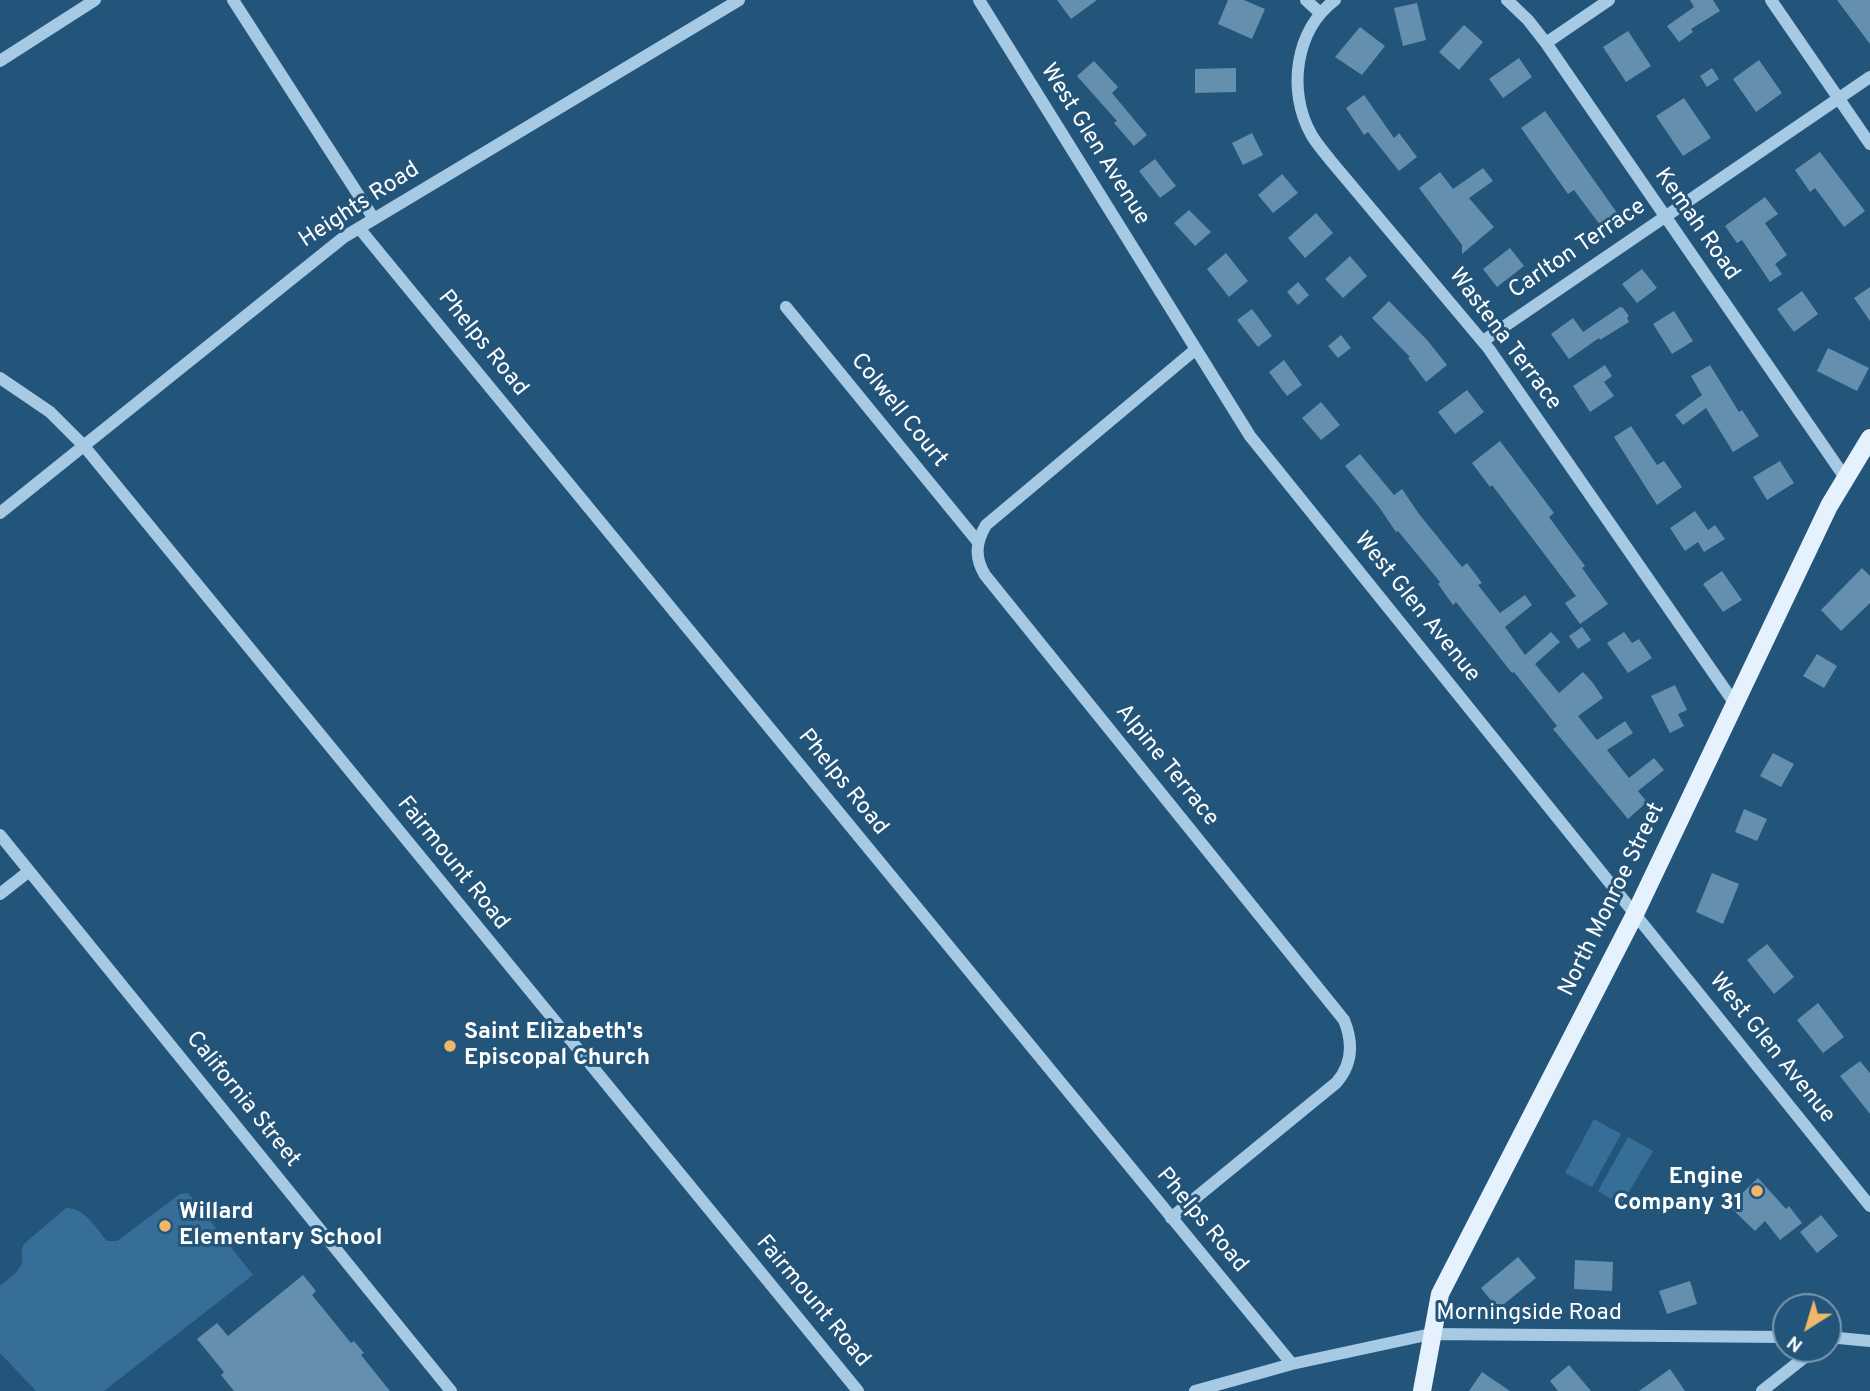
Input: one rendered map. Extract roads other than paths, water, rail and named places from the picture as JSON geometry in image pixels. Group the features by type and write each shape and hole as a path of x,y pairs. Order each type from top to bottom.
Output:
{"main road":[{"name":"North Monroe Street","path":"1422,1391 1440,1294 1635,914 1829,506 1870,438"}],"street":[{"path":"0,61 95,0"},
{"path":"233,0 374,219"},
{"name":"Heights Road","path":"0,513 333,246 738,0"},
{"name":"West Glen Avenue","path":"979,0 1250,436 1870,1206"},
{"path":"1306,0 1320,12"},
{"name":"Wastena Terrace","path":"1335,0 1320,12 1310,27 1301,50 1298,94 1303,116 1312,135 1483,341 1735,704"},
{"name":"Kemah Road","path":"1507,0 1528,20 1545,43 1846,479"},
{"path":"1545,43 1609,0"},
{"path":"1771,0 1870,144"},
{"name":"Carlton Terrace","path":"1483,341 1870,77"},
{"name":"Phelps Road","path":"359,228 1292,1364"},
{"name":"Colwell Court","path":"786,307 978,542"},
{"path":"978,542 986,525 1196,349"},
{"name":"Fairmount Road","path":"0,378 50,412 84,446 858,1391"},
{"name":"Alpine Terrace","path":"978,542 977,554 985,575 1344,1020 1350,1034 1348,1065 1336,1083 1171,1218"},
{"name":"California Street","path":"0,835 451,1391"},
{"path":"0,894 28,872"},
{"name":"Morningside Road","path":"1195,1391 1292,1364 1431,1334 1772,1336"},
{"path":"1842,1338 1870,1341"},
{"path":"1762,1391 1797,1363"}],"place":[{"name":"Saint Elizabeth's Episcopal Church","path":"450,1046"},
{"name":"Engine Company 31","path":"1757,1191"},
{"name":"Willard Elementary School","path":"165,1226"}]}
